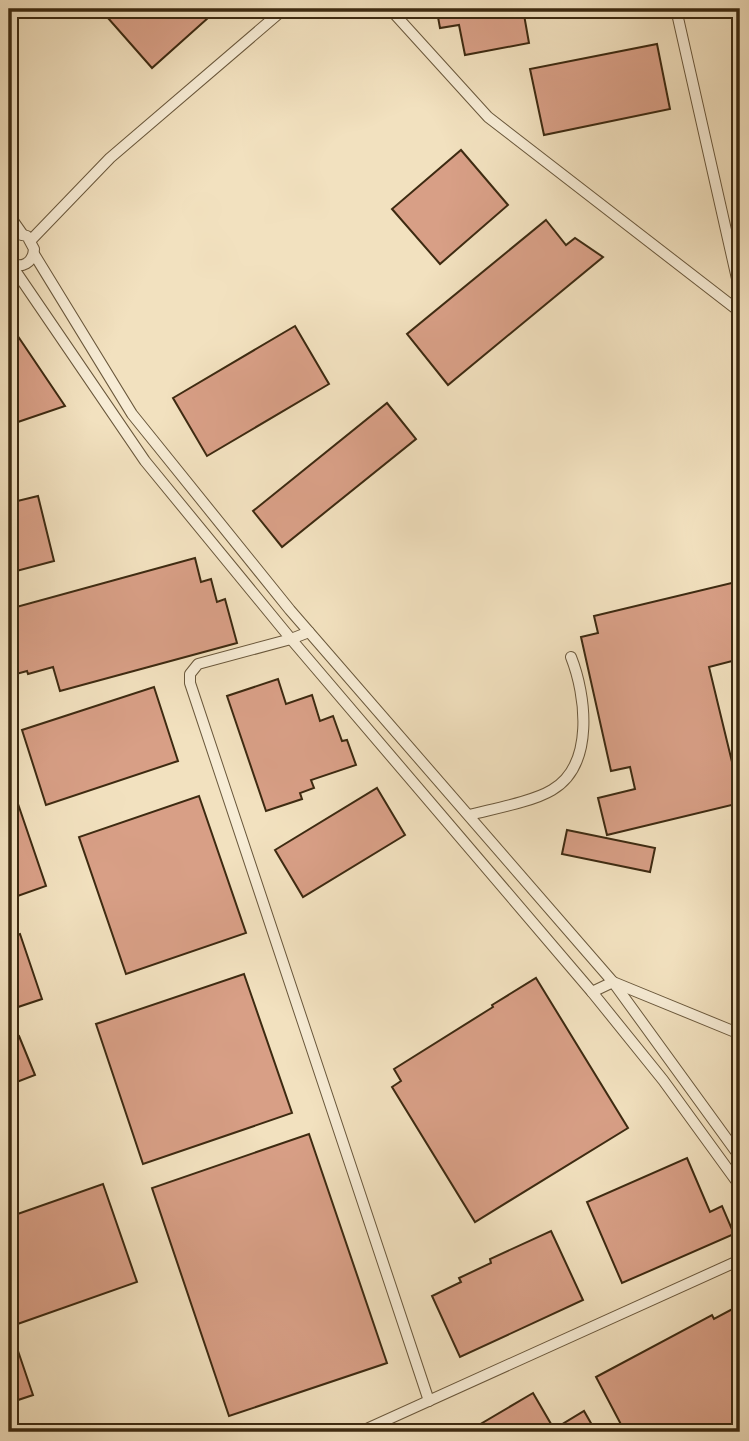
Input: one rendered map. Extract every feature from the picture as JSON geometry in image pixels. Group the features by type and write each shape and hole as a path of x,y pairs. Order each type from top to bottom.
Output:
{"street":[{"path":"9,237 27,237 110,158 284,9"},
{"path":"390,9 488,117 740,312"},
{"path":"676,9 740,292"},
{"path":"9,215 27,237 34,254 132,414 309,632 612,982 740,1157"},
{"path":"9,262 24,264 34,254"},
{"path":"9,262 145,461 290,639 592,992 663,1080 740,1186"},
{"path":"309,632 198,664 190,674 190,683 429,1401"},
{"path":"469,816 548,792 569,774 581,741 584,715 580,685 571,657"},
{"path":"592,992 612,982 740,1034"},
{"path":"360,1432 740,1260"}],"building":[{"path":"100,9 218,9 152,68"},
{"path":"423,9 523,9 529,43 465,55 459,25 440,28 438,17"},
{"path":"657,44 670,109 544,135 530,69"},
{"path":"461,150 508,205 440,264 392,209"},
{"path":"546,220 566,245 575,238 603,257 448,385 407,334"},
{"path":"9,323 65,406 9,425"},
{"path":"295,326 329,384 207,456 173,398"},
{"path":"387,403 416,439 282,547 253,511"},
{"path":"38,496 54,561 9,573 9,503"},
{"path":"195,558 201,582 211,579 217,602 225,599 237,643 60,691 53,667 9,676 9,609"},
{"path":"740,581 740,659 709,667 733,766 740,764 740,803 607,835 598,798 635,789 630,767 611,771 581,637 598,633 594,616"},
{"path":"278,679 286,704 312,695 320,721 333,716 342,741 347,740 356,765 311,780 314,788 300,793 302,799 266,811 227,696"},
{"path":"154,687 178,761 46,805 22,730"},
{"path":"377,788 405,835 303,897 275,850"},
{"path":"199,796 246,933 126,974 79,837"},
{"path":"17,801 46,886 9,899 9,804"},
{"path":"567,830 655,848 650,872 562,854"},
{"path":"20,934 42,999 9,1010 9,938"},
{"path":"244,974 292,1113 143,1164 96,1024"},
{"path":"536,978 628,1128 475,1222 392,1087 401,1081 394,1069"},
{"path":"19,1036 35,1075 9,1085 9,1040"},
{"path":"309,1134 387,1363 229,1416 152,1188"},
{"path":"687,1158 710,1212 722,1206 734,1234 622,1283 587,1202"},
{"path":"103,1184 137,1282 9,1327 9,1217"},
{"path":"551,1231 583,1300 460,1357 432,1296 461,1282 459,1278 491,1263 490,1259"},
{"path":"740,1305 740,1432 625,1432 596,1377 712,1315 714,1319"},
{"path":"17,1348 33,1395 9,1403 9,1350"},
{"path":"533,1393 554,1429 584,1411 596,1432 467,1432"}]}
